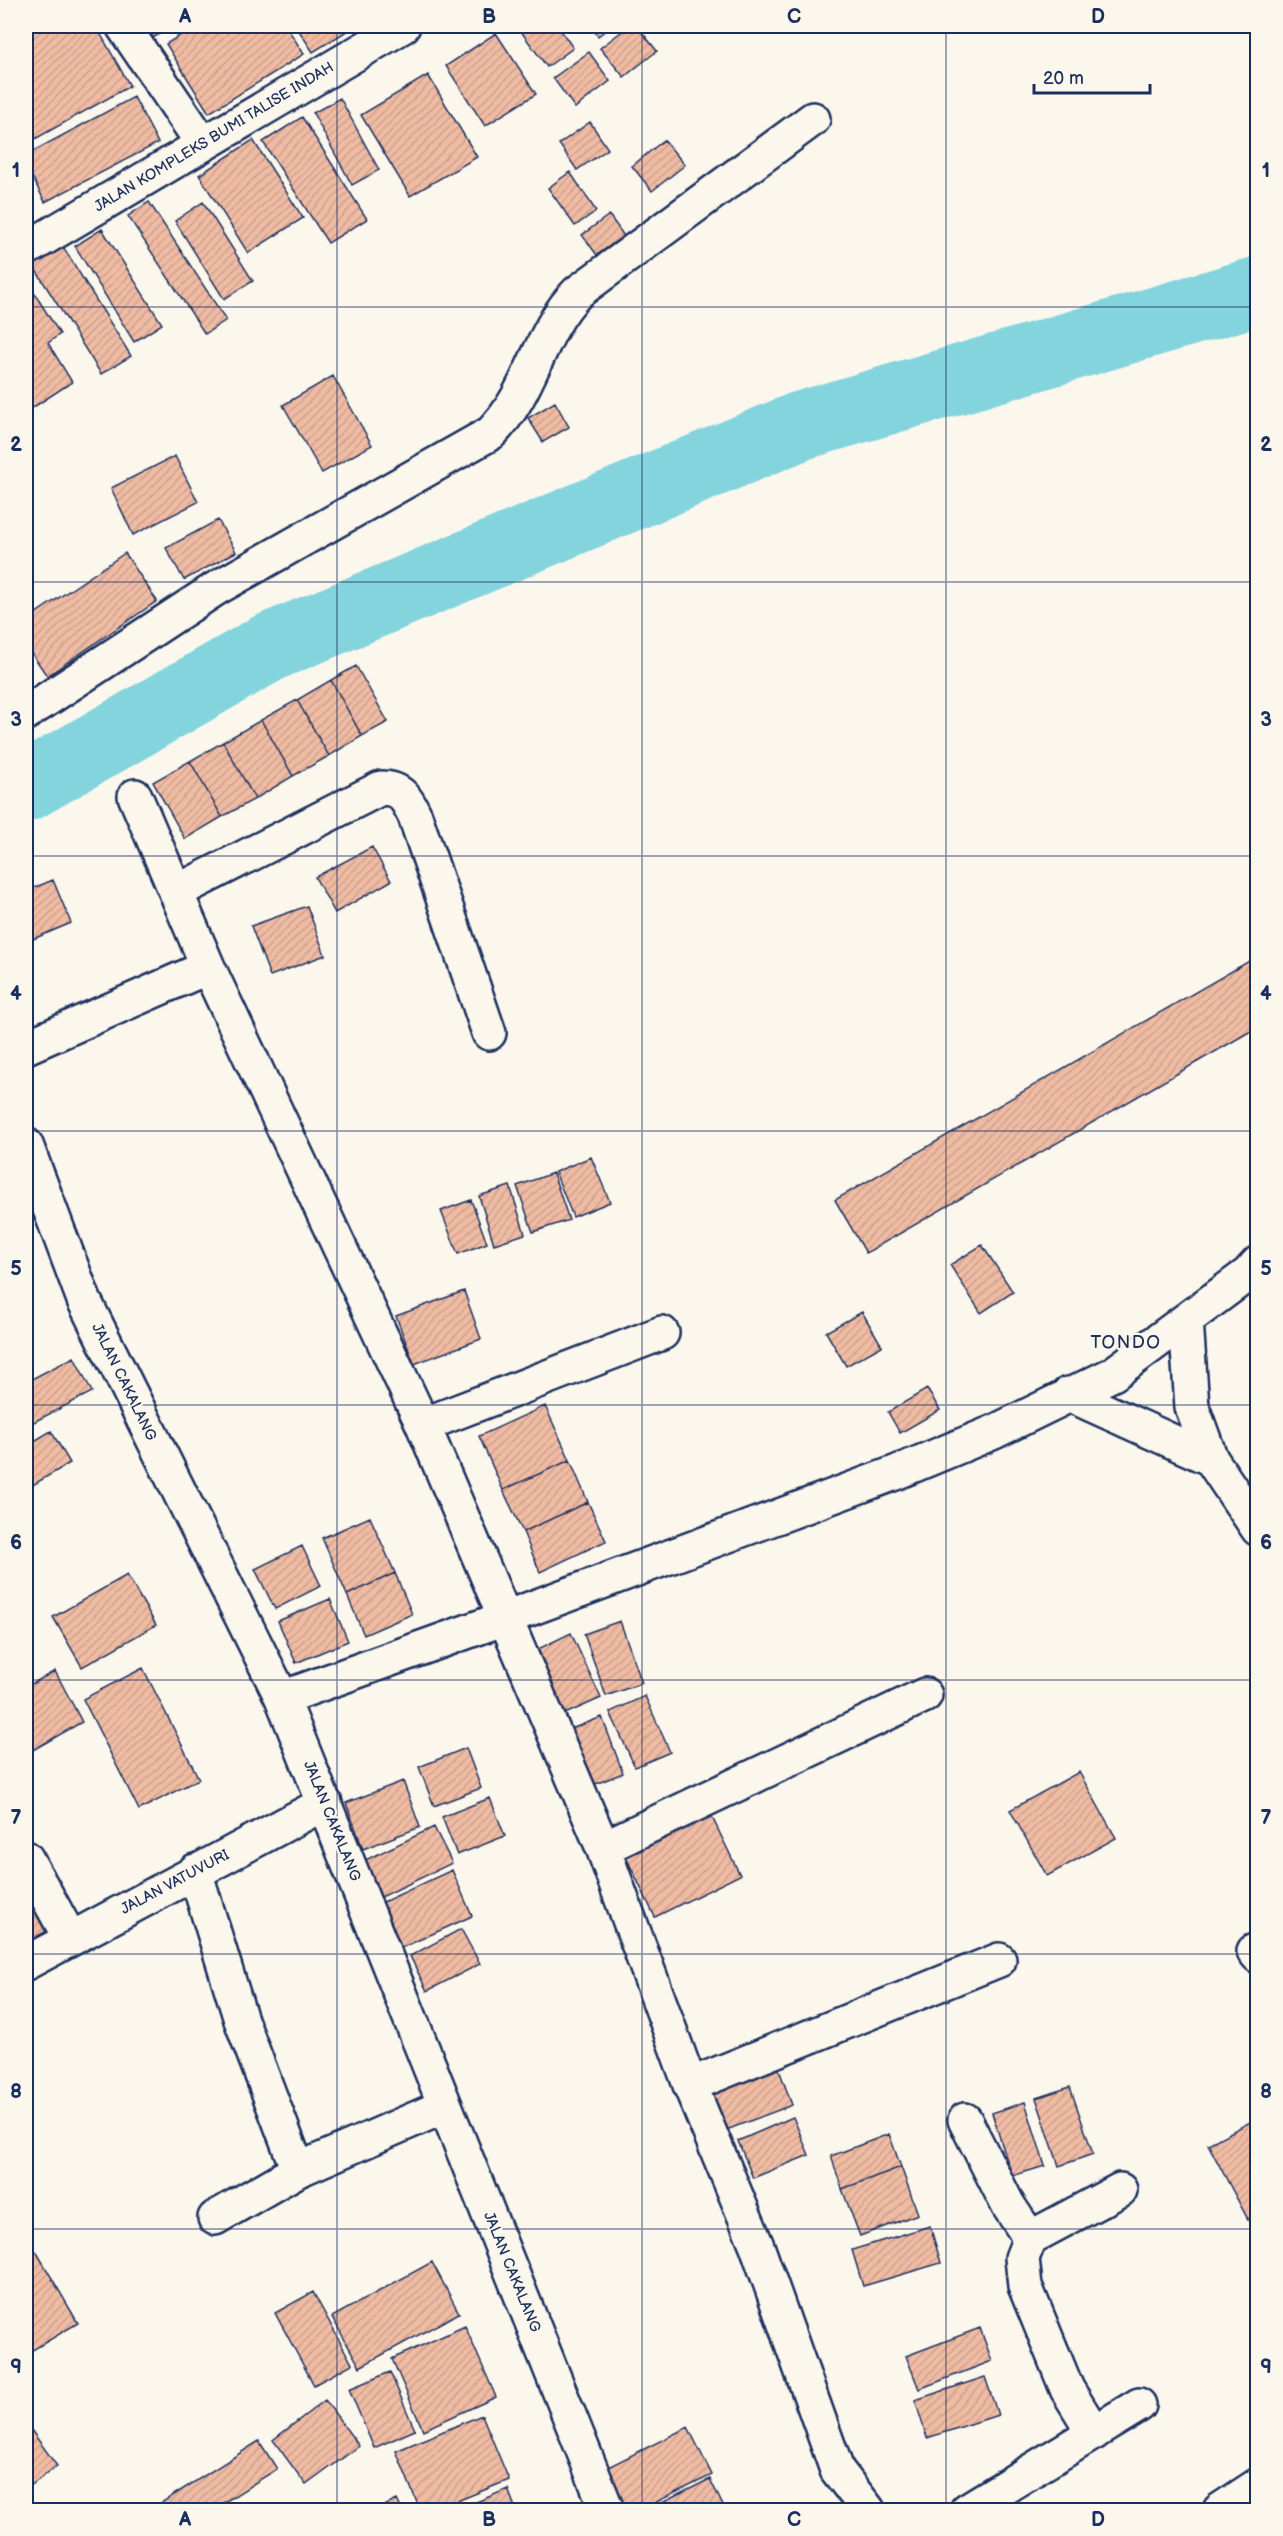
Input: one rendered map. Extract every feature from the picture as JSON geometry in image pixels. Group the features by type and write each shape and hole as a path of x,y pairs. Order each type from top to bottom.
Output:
{"street":[{"path":"123,26 203,144"},
{"name":"JALAN KOMPLEKS BUMI TALISE INDAH","path":"26,249 403,26"},
{"path":"26,713 215,589 491,433 505,419 531,374 554,322 565,305 578,292 813,119"},
{"path":"176,892 381,788 392,788 408,801 415,816 489,1033"},
{"path":"135,796 208,967 423,1425 603,1848 690,2085 757,2246 837,2470 868,2511"},
{"path":"26,1047 208,967"},
{"name":"JALAN CAKALANG","path":"26,1145 84,1300 282,1698 607,2511"},
{"path":"282,1698 895,1473 994,1432 1113,1374 1248,1274 1257,1263"},
{"path":"1186,1320 1192,1407 1211,1459 1257,1529"},
{"path":"423,1425 662,1334"},
{"path":"1068,1394 1211,1459"},
{"path":"603,1848 925,1695"},
{"name":"JALAN VATUVURI","path":"26,1963 325,1803"},
{"path":"26,1858 70,1938"},
{"path":"195,1871 242,2020 298,2170"},
{"path":"690,2085 999,1960"},
{"path":"215,2218 298,2170 446,2106"},
{"path":"965,2120 1008,2205 1030,2238"},
{"path":"1094,2433 1067,2389 1024,2286 1022,2258 1030,2238 1120,2190"},
{"path":"967,2511 1139,2405"},
{"path":"1220,2511 1257,2485"}],"building":[{"path":"32,26 96,26 130,86 26,144 26,29"},
{"path":"146,26 172,26 153,38"},
{"path":"195,26 286,26 304,54 209,113 166,44"},
{"path":"296,26 355,26 313,52"},
{"path":"517,26 558,26 573,48 547,67"},
{"path":"590,26 611,26 598,36"},
{"path":"629,26 637,26 657,51 624,77 600,48"},
{"path":"496,33 536,94 485,126 446,66"},
{"path":"589,52 610,81 575,108 553,78"},
{"path":"428,75 477,157 410,196 361,115"},
{"path":"134,97 158,143 45,202 26,165 26,155"},
{"path":"340,98 379,170 352,185 313,113"},
{"path":"302,117 367,219 328,243 263,142"},
{"path":"590,122 608,149 577,170 559,144"},
{"path":"253,140 303,218 248,253 199,175"},
{"path":"664,140 685,165 652,191 632,166"},
{"path":"570,172 596,211 575,226 548,188"},
{"path":"149,202 226,320 205,334 128,216"},
{"path":"203,202 253,281 224,299 175,221"},
{"path":"609,215 624,236 597,255 582,235"},
{"path":"102,229 162,324 134,342 75,246"},
{"path":"62,245 131,356 101,374 32,264"},
{"path":"28,283 60,334 48,343 72,382 26,412 26,285"},
{"path":"333,376 372,445 322,473 283,405"},
{"path":"555,402 569,427 543,442 528,418"},
{"path":"175,456 198,502 133,535 111,488"},
{"path":"218,520 236,552 184,580 166,548"},
{"path":"125,553 157,601 47,676 26,645 26,620"},
{"path":"356,666 388,722 362,736 331,680"},
{"path":"331,680 362,736 329,756 297,700"},
{"path":"297,700 329,756 293,776 261,720"},
{"path":"261,720 293,776 255,799 223,742"},
{"path":"223,742 255,799 222,817 190,761"},
{"path":"190,761 222,817 185,839 153,782"},
{"path":"372,847 391,881 335,913 315,877"},
{"path":"53,880 71,923 26,942 26,891"},
{"path":"307,906 325,955 270,976 251,926"},
{"path":"1258,956 1258,1027 866,1253 835,1200"},
{"path":"591,1157 610,1202 573,1217 555,1172"},
{"path":"553,1173 569,1220 533,1232 517,1186"},
{"path":"510,1186 525,1234 494,1244 479,1196"},
{"path":"471,1200 487,1243 458,1254 441,1211"},
{"path":"982,1245 1013,1292 981,1313 950,1265"},
{"path":"464,1291 481,1339 414,1364 396,1316"},
{"path":"862,1312 882,1346 846,1366 826,1332"},
{"path":"74,1357 92,1392 26,1426 26,1382"},
{"path":"927,1389 940,1410 900,1433 888,1412"},
{"path":"545,1406 570,1460 503,1490 479,1436"},
{"path":"51,1431 70,1463 26,1489 26,1446"},
{"path":"570,1460 588,1502 523,1532 503,1490"},
{"path":"588,1502 606,1541 540,1572 523,1532"},
{"path":"370,1517 395,1573 347,1595 322,1538"},
{"path":"302,1546 321,1586 275,1609 255,1569"},
{"path":"395,1573 412,1614 364,1635 347,1595"},
{"path":"127,1575 156,1625 82,1667 53,1617"},
{"path":"330,1599 348,1641 296,1663 278,1621"},
{"path":"620,1621 642,1683 606,1696 584,1634"},
{"path":"571,1633 601,1698 565,1714 536,1650"},
{"path":"143,1668 199,1779 139,1810 83,1699"},
{"path":"55,1671 82,1722 26,1754 26,1687"},
{"path":"645,1696 670,1752 635,1767 610,1712"},
{"path":"602,1717 623,1773 593,1785 571,1729"},
{"path":"466,1748 481,1788 434,1806 419,1767"},
{"path":"1079,1772 1116,1838 1047,1876 1010,1810"},
{"path":"403,1781 420,1827 363,1849 346,1803"},
{"path":"490,1798 505,1836 457,1855 442,1817"},
{"path":"711,1815 740,1875 655,1917 626,1857"},
{"path":"434,1827 452,1863 371,1902 353,1866"},
{"path":"452,1870 472,1916 390,1953 370,1908"},
{"path":"35,1895 56,1928 26,1948 26,1902"},
{"path":"461,1929 480,1964 427,1991 410,1956"},
{"path":"776,2061 792,2105 721,2132 705,2087"},
{"path":"1070,2087 1093,2154 1059,2166 1036,2098"},
{"path":"1025,2102 1045,2166 1012,2176 992,2113"},
{"path":"793,2117 809,2155 753,2178 738,2141"},
{"path":"1258,2118 1258,2224 1252,2227 1208,2144"},
{"path":"889,2134 901,2167 842,2189 831,2156"},
{"path":"901,2167 918,2214 860,2236 842,2189"},
{"path":"930,2226 941,2263 863,2286 852,2250"},
{"path":"36,2251 78,2323 26,2354 26,2257"},
{"path":"432,2262 459,2313 360,2367 332,2317"},
{"path":"313,2292 352,2364 314,2385 275,2313"},
{"path":"465,2326 496,2397 423,2430 392,2359"},
{"path":"980,2328 992,2361 919,2389 906,2356"},
{"path":"390,2372 415,2430 374,2448 349,2389"},
{"path":"985,2377 998,2415 927,2438 915,2400"},
{"path":"325,2400 359,2446 306,2485 273,2440"},
{"path":"482,2415 509,2480 435,2510 420,2510 396,2451"},
{"path":"26,2423 57,2466 26,2489"},
{"path":"688,2427 712,2475 640,2510 619,2510 600,2471"},
{"path":"259,2441 277,2469 212,2510 150,2510"},
{"path":"710,2479 725,2510 648,2510"},
{"path":"508,2489 516,2510 457,2510"},
{"path":"397,2500 402,2510 376,2510"}],"waterway":[{"path":"26,787 270,647 800,426 1258,291"}],"district":[{"name":"TONDO","path":"1126,1342"}]}
